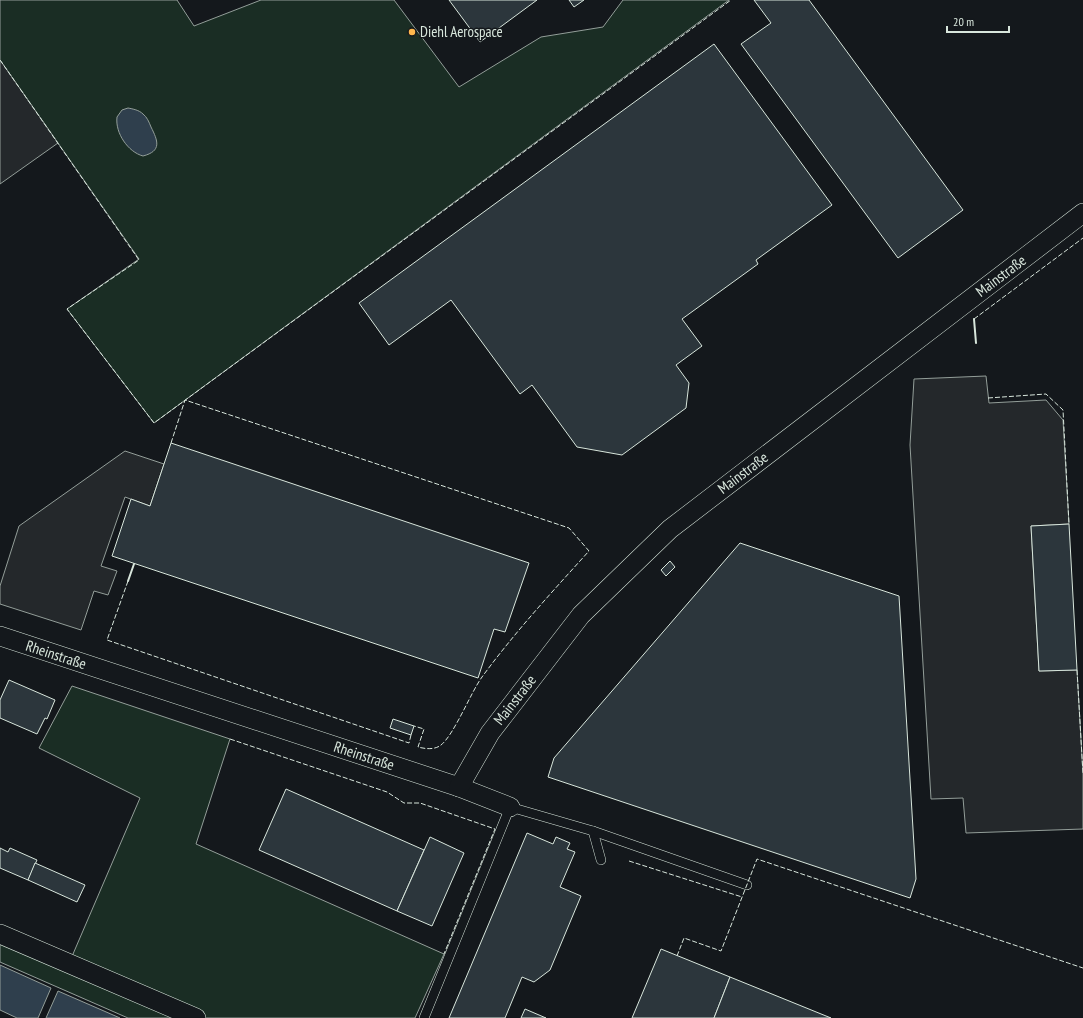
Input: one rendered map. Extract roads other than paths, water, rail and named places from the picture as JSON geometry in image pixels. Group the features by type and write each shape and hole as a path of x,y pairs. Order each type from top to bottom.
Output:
{"street":[{"name":"Mainstraße","path":"460,787 490,733 581,615 670,529 1083,213"},
{"name":"Rheinstraße","path":"0,636 460,787 510,807"},
{"path":"0,934 196,1018"}],"lane":[{"path":"424,1018 510,807 593,831 747,885"},
{"path":"593,831 601,860"}],"water":[{"path":"128,108 141,113 149,121 157,141 157,145 156,148 149,154 143,156 137,154 128,146 120,135 117,117 122,110"},
{"path":"0,965 51,988 38,1018 17,1018 0,1010"},
{"path":"58,991 120,1018 46,1018"}],"place":[{"name":"Diehl Aerospace","path":"412,32"}]}
